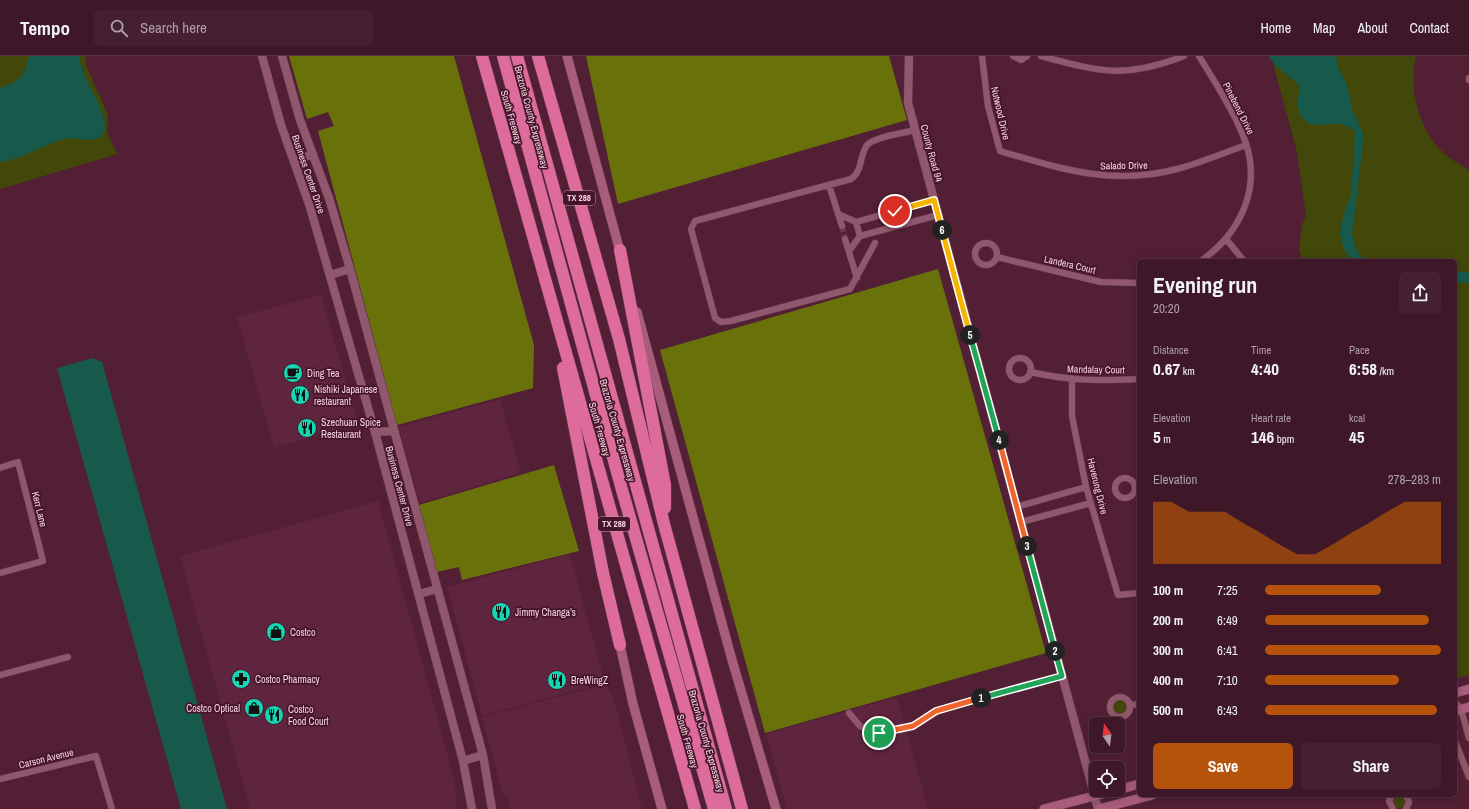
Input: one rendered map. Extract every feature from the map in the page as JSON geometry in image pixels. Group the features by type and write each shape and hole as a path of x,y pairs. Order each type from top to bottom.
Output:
{"highway":[{"name":"South Freeway","path":"482,56 695,809"},
{"name":"Brazoria County Expressway","path":"502,56 622,490 714,809"},
{"name":"Brazoria County Expressway","path":"516,56 726,809"},
{"name":"TX 288","path":"538,56 619,339 664,524 742,809"},
{"path":"534,238 575,422 602,566 620,645"},
{"path":"620,250 666,485 664,524"}],"main road":[{"path":"567,56 732,660 776,809"},
{"path":"620,645 633,704 662,809"},
{"path":"1457,692 1469,689"},
{"path":"1125,788 1137,785"},
{"path":"770,788 771,809"},
{"path":"1044,809 1091,797"},
{"path":"1098,809 1144,797"}],"street":[{"name":"Business Center Drive","path":"262,56 279,118 310,207 375,432 420,594 463,761 472,809"},
{"name":"Business Center Drive","path":"282,56 300,120 329,198 350,269 483,755 492,809"},
{"name":"County Road 94","path":"909,56 908,103 1089,774"},
{"name":"Nutwood Drive","path":"982,56 988,106 1000,151"},
{"path":"1013,56 1021,60 1027,56"},
{"path":"1040,56 1087,68 1121,71 1158,66 1184,56"},
{"name":"Pinebend Drive","path":"1199,56 1242,133 1246,145 1250,172 1247,200 1239,220 1226,239"},
{"path":"875,243 857,278 850,288 731,321 721,322 715,318 691,229 696,221 851,179 857,174 867,146 873,141 915,130"},
{"name":"Salado Drive","path":"1000,151 1070,171 1118,177 1158,173 1177,169 1246,145"},
{"path":"294,161 313,154"},
{"path":"830,184 842,226"},
{"path":"838,214 856,222 934,200"},
{"path":"849,251 860,236 938,215"},
{"path":"856,222 860,236"},
{"path":"845,238 857,278"},
{"path":"1203,259 1226,239 1242,259"},
{"name":"Landera Court","path":"997,257 1101,282 1137,283"},
{"path":"330,275 350,269"},
{"name":"Mandalay Court","path":"1030,372 1072,380 1114,381 1137,379"},
{"name":"Haverung Drive","path":"1072,380 1072,416 1086,487 1118,595 1137,593"},
{"path":"375,432 394,431"},
{"name":"Kerr Lane","path":"0,468 18,462 43,561 0,573"},
{"path":"1016,507 1086,487"},
{"path":"1020,522 1091,503"},
{"path":"420,594 437,589"},
{"path":"0,675 68,657"},
{"path":"848,713 860,726 875,732 886,732 913,726 942,709 1062,676"},
{"path":"1131,705 1137,704"},
{"path":"1460,707 1469,738"},
{"path":"1457,746 1469,777"},
{"path":"463,761 483,755"},
{"name":"Carson Avenue","path":"0,779 96,756 112,809"},
{"name":"County Road 94","path":"1095,797 1098,809"},
{"path":"1391,797 1389,801 1393,809"},
{"path":"1406,809 1409,802 1407,797"}],"shaded area":[{"path":"0,56 85,56 86,65 108,115 107,132 117,154 0,189"},
{"path":"29,56 79,56 84,74 100,107 105,126 103,133 98,138 85,140 68,138 17,158 0,162 0,88 11,84 20,77 26,68"},
{"path":"1269,56 1336,56 1338,67 1347,85 1352,109 1364,136 1352,234 1357,251 1363,259 1351,259 1344,249 1340,234 1343,216 1351,195 1355,131 1343,124 1312,125 1301,117 1297,105 1300,86"},
{"path":"1271,56 1416,56 1413,78 1414,89 1418,111 1422,122 1433,141 1441,150 1469,170 1469,675 1457,678 1457,259 1302,259 1299,249 1302,225 1306,215 1297,152"},
{"path":"1461,271 1469,273 1469,283 1457,282 1457,272"},
{"path":"321,295 358,423 274,448 237,317"},
{"path":"93,358 102,362 227,809 181,809 57,368"},
{"path":"500,399 521,473 420,503 398,427"},
{"path":"378,501 455,782 457,809 250,809 180,556"},
{"path":"570,554 605,683 482,716 447,587"},
{"path":"606,684 614,699 642,809 509,809 508,795 503,795 482,717"},
{"path":"897,697 928,809 787,809 766,734"},
{"path":"1120,698 1124,699 1128,703 1128,711 1124,715 1120,716 1116,715 1112,711 1111,707 1112,703 1116,699"},
{"path":"1397,797 1401,797 1405,802 1403,806 1399,808 1395,806 1393,802"}],"green space":[{"path":"289,56 454,56 534,345 533,388 397,425 318,131 334,126 328,112 307,119"},
{"path":"586,56 889,56 907,120 618,204"},
{"path":"938,269 1046,653 765,733 660,350"},
{"path":"554,465 579,551 462,580 459,567 437,572 419,505"}],"tunnel":[{"path":"842,226 845,239"}],"place":[{"name":"Ding Tea","path":"293,373"},
{"name":"Nishiki Japanese restaurant","path":"300,395"},
{"name":"Szechuan Spice Restaurant","path":"307,428"},
{"name":"Jimmy Changa's","path":"501,612"},
{"name":"Costco","path":"276,632"},
{"name":"Costco Pharmacy","path":"241,679"},
{"name":"BreWingZ","path":"557,680"},
{"name":"Costco Optical","path":"254,708"},
{"name":"Costco Food Court","path":"274,715"}],"route":[{"path":"879,733 913,726 936,711 942,709 1062,676 934,200 895,211"}]}
